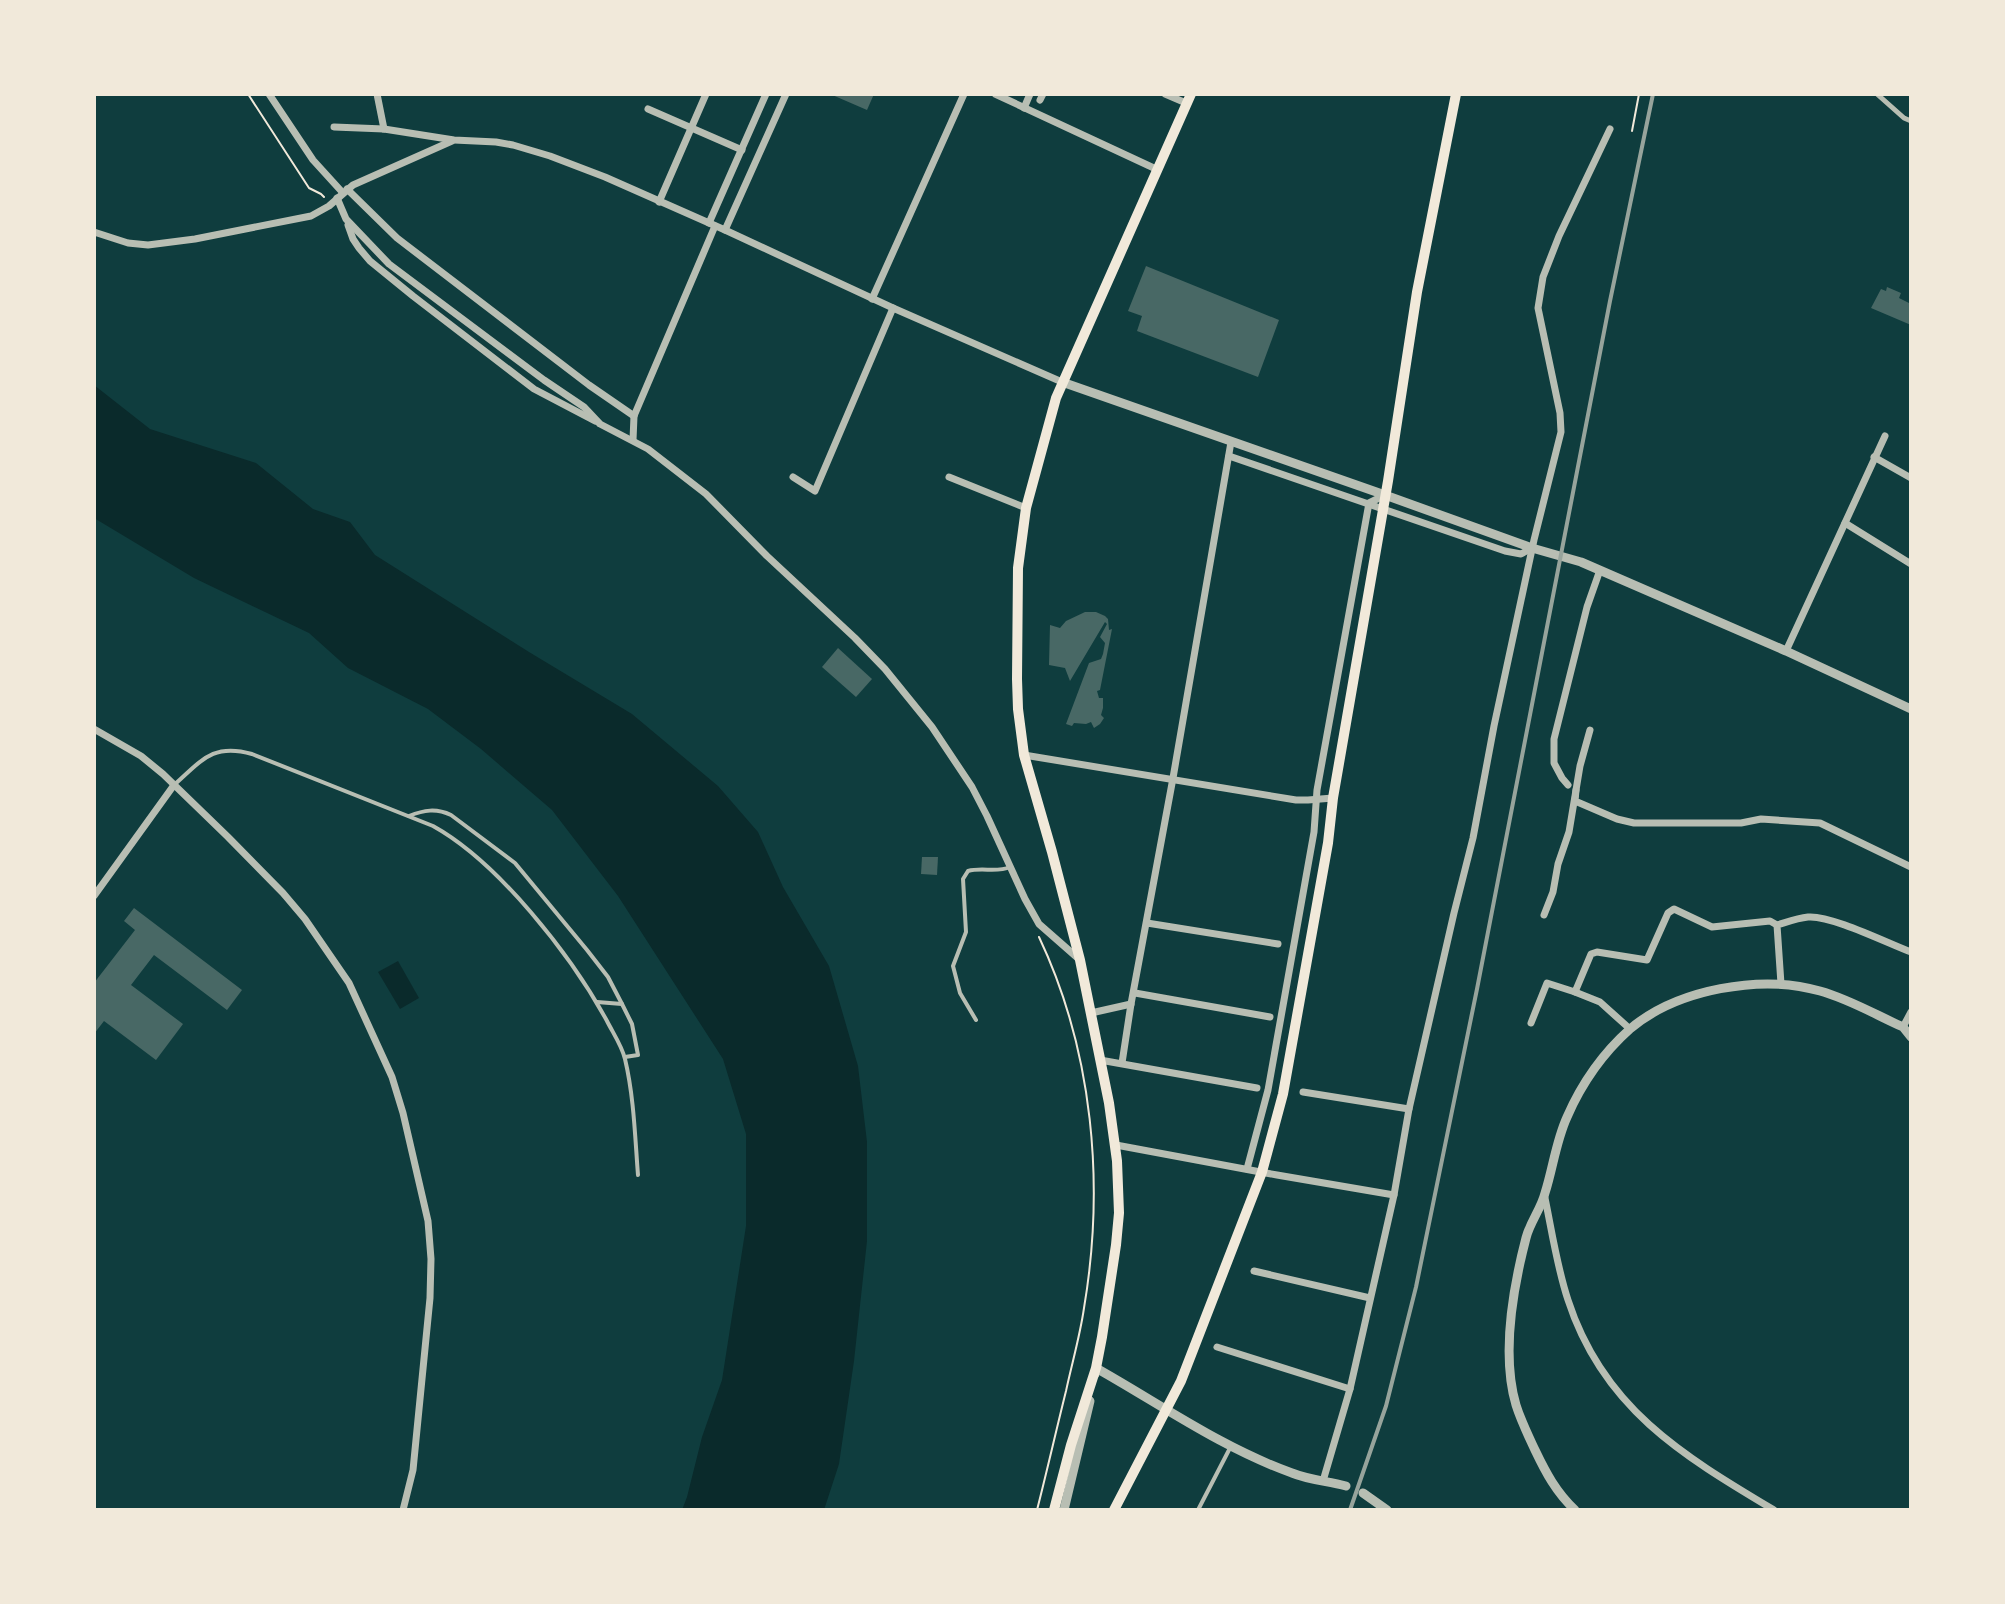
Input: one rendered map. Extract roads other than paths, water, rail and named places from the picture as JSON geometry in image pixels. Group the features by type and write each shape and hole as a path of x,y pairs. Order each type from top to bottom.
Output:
{"main road":[{"path":"1114,1510 1167,1409 1199,1339 1262,1172 1283,1094 1328,843 1417,292 1456,94"},
{"path":"1054,1510 1096,1368 1119,1213 1116,1145 1091,1013 1059,877 1024,755 1018,709 1018,568 1026,508 1056,398 1189,99"}],"street":[{"path":"269,94 313,160 342,194 589,385 634,416"},
{"path":"377,94 384,129"},
{"path":"659,202 706,94"},
{"path":"633,440 634,416 766,94"},
{"path":"725,230 786,94"},
{"path":"872,299 964,94"},
{"path":"995,94 1156,169"},
{"path":"1024,108 1030,94"},
{"path":"1165,94 1189,99"},
{"path":"1877,94 1911,121"},
{"path":"648,109 742,150"},
{"path":"334,127 384,129 454,140 496,142 531,150 605,177 1062,382 1600,570 1911,709"},
{"path":"1323,1481 1350,1389 1394,1195 1409,1109 1473,838 1532,548 1561,429 1538,308 1543,277 1610,129"},
{"path":"94,232 128,243 148,245 311,216 374,174 454,140"},
{"path":"342,194 353,239 389,278 534,389 648,449 714,501 885,669 927,720 972,787 1039,924 1080,960"},
{"path":"346,219 389,264 584,407 600,424"},
{"path":"793,477 815,491 893,308"},
{"path":"1786,651 1885,436"},
{"path":"1122,1063 1231,442"},
{"path":"1229,456 1510,552 1525,553 1532,548"},
{"path":"1874,457 1911,478"},
{"path":"949,477 1026,508"},
{"path":"1369,503 1385,495"},
{"path":"1247,1169 1268,1090 1369,503"},
{"path":"1845,523 1911,564"},
{"path":"1575,801 1572,787 1562,778 1554,763 1554,739 1587,607 1600,570"},
{"path":"94,729 141,756 283,893 326,947 357,1000 385,1058 398,1096 428,1221 431,1259 413,1470 403,1510"},
{"path":"1544,915 1569,832 1580,766 1590,730"},
{"path":"1024,755 1296,800 1333,798"},
{"path":"94,896 174,785"},
{"path":"1575,801 1634,823 1741,823 1761,819 1820,823 1911,867"},
{"path":"1575,992 1591,954 1597,952 1647,960 1668,913 1674,909 1712,927 1770,921 1777,925 1811,917 1830,920 1911,952"},
{"path":"1147,923 1278,944"},
{"path":"1777,925 1781,984"},
{"path":"1531,1023 1547,983 1600,1002 1630,1029"},
{"path":"1575,1510 1551,1482 1516,1405 1510,1368 1510,1324 1529,1228 1545,1196 1571,1108 1592,1073 1630,1029 1648,1017 1684,999 1735,987 1781,984 1807,987 1832,994 1908,1032 1911,1012"},
{"path":"1135,993 1270,1017"},
{"path":"1091,1013 1131,1004"},
{"path":"1100,1060 1257,1088"},
{"path":"1303,1092 1409,1109"},
{"path":"1116,1145 1394,1195"},
{"path":"1545,1196 1567,1299 1598,1366 1629,1405 1665,1440 1701,1466 1774,1510"},
{"path":"1254,1271 1370,1298"},
{"path":"1217,1347 1350,1389"},
{"path":"1064,1510 1096,1368 1231,1446 1290,1473 1346,1486"},
{"path":"1363,1493 1383,1508"}],"lane":[{"path":"174,785 214,752 238,750 409,816 454,837 485,864 535,917 597,1002 625,1057 638,1175"},
{"path":"409,816 423,810 441,810 515,863 608,977 632,1024 638,1055 625,1057"},
{"path":"976,1020 960,993 953,966 966,932 963,879 968,871 1010,867"},
{"path":"597,1002 622,1004"},
{"path":"1198,1510 1231,1446"}],"water":[{"path":"94,385 150,429 256,463 313,509 350,522 375,555 632,714 718,786 758,832 783,887 829,966 858,1066 867,1142 867,1241 854,1361 839,1464 824,1510 682,1510 722,1380 746,1226 746,1134 723,1059 618,896 552,810 481,749 428,709 348,668 309,633 194,578 94,518"},
{"path":"398,961 419,998 400,1009 378,972"}],"railway":[{"path":"1350,1510 1386,1406 1416,1287 1653,94"}]}
